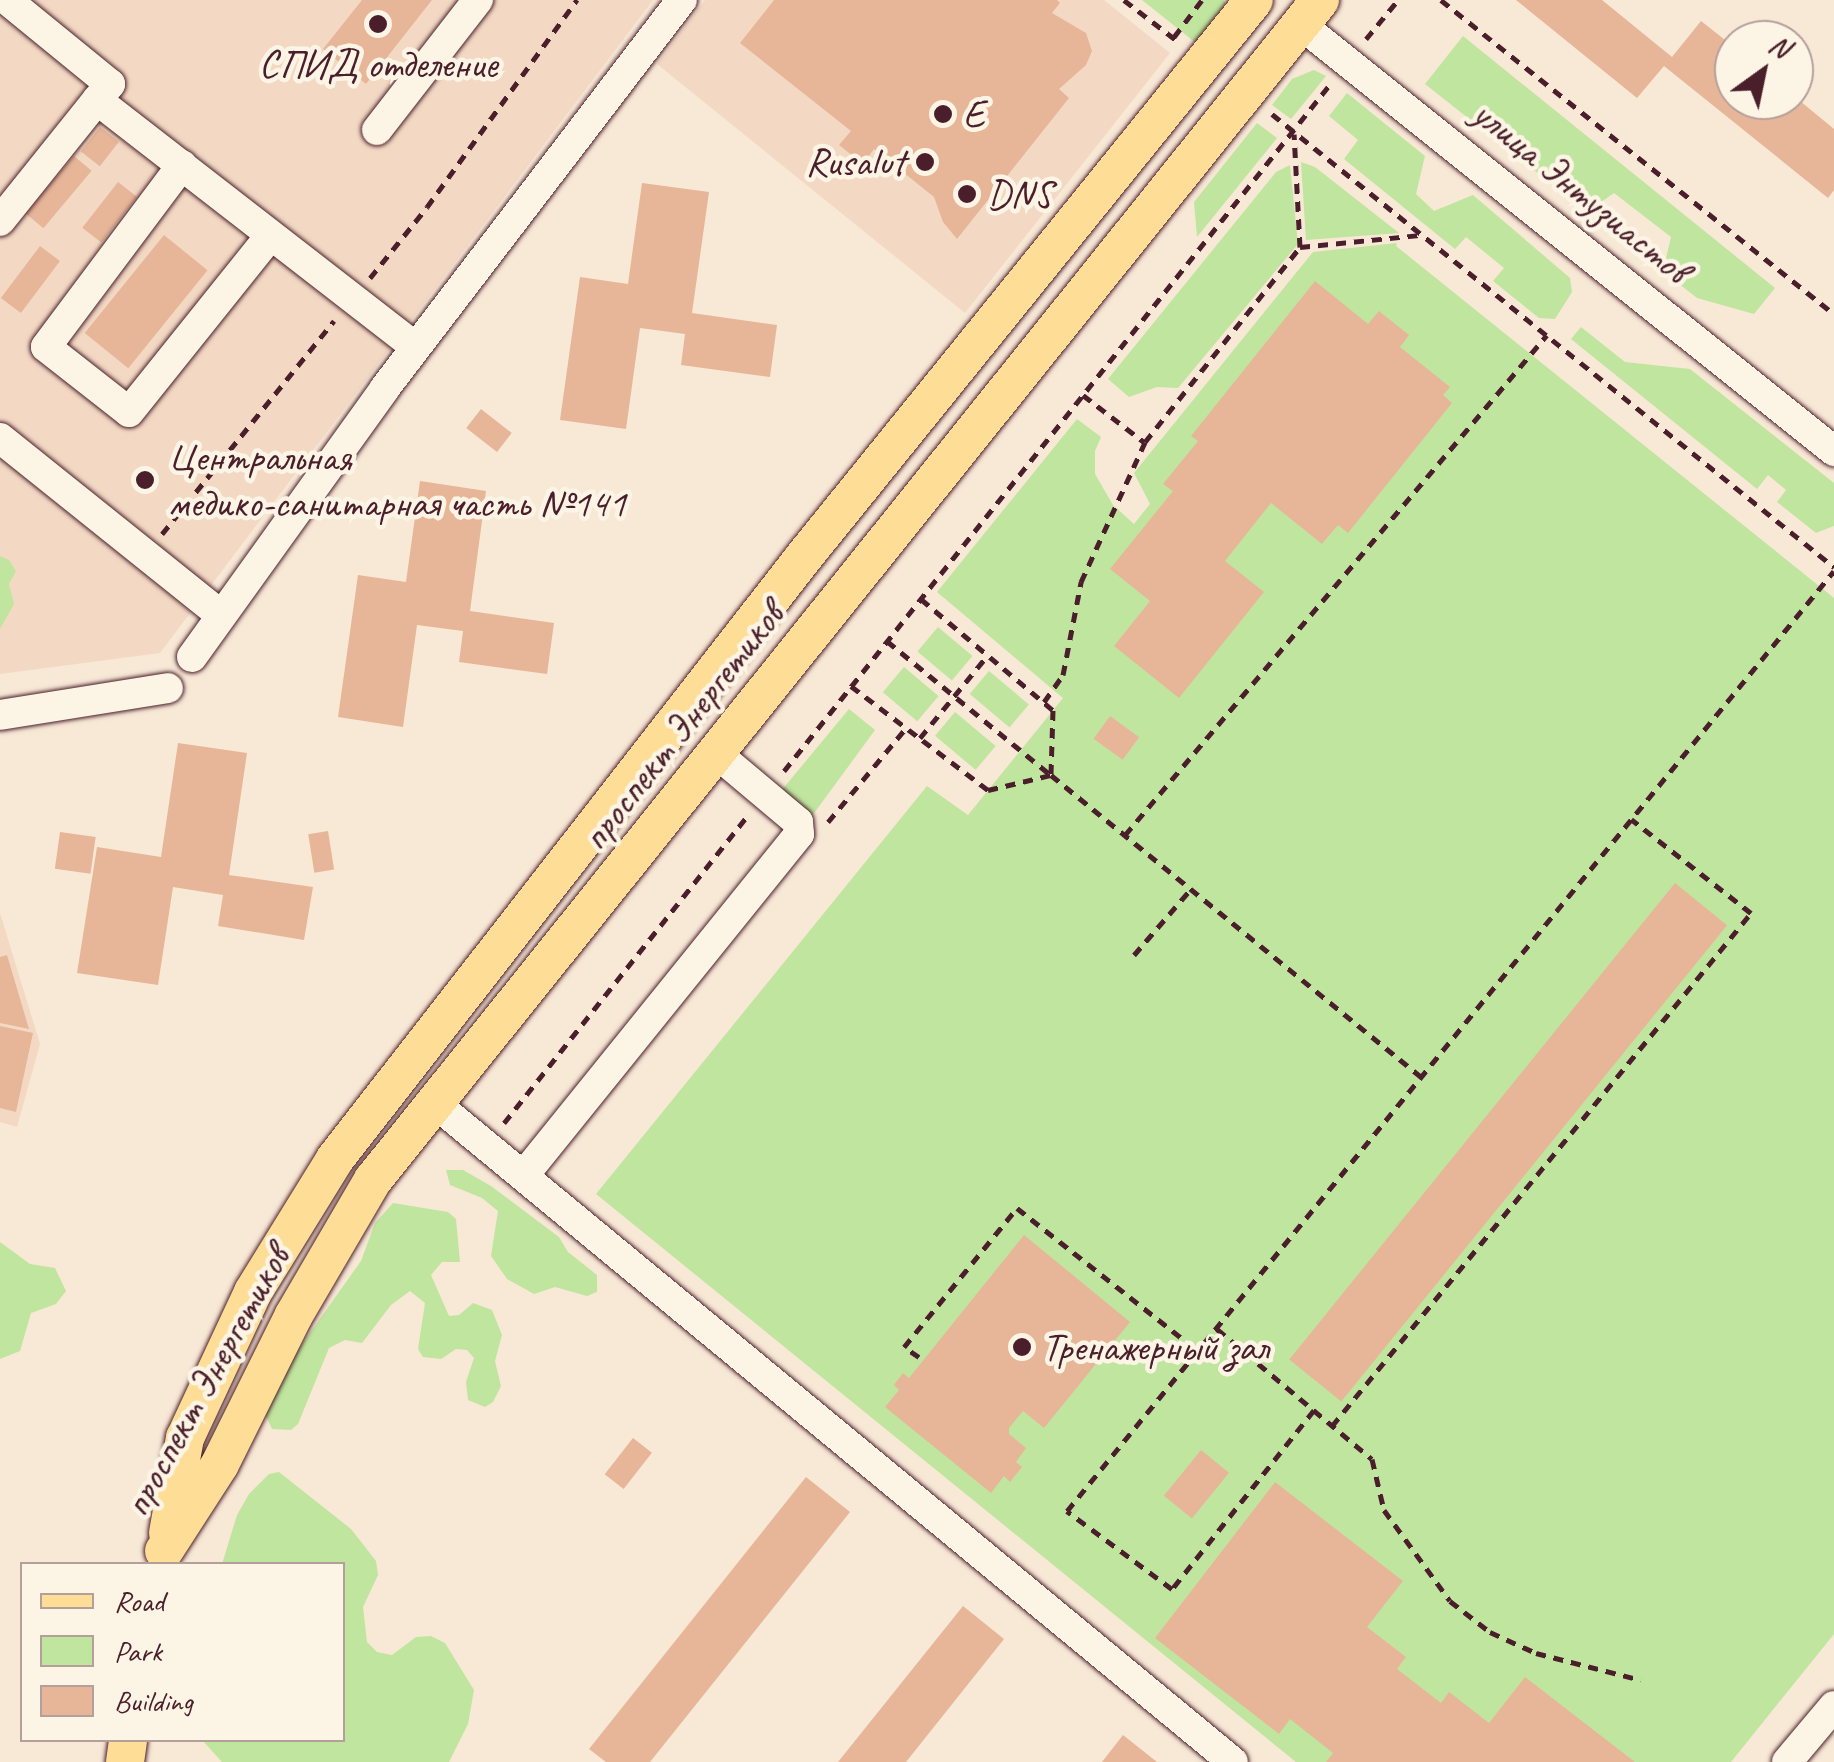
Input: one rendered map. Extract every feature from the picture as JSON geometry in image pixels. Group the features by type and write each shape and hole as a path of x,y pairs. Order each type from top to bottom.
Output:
{"main road":[{"name":"проспект Энергетиков","path":"163,1558 185,1438 252,1292 335,1159 803,558 1254,0"},
{"name":"проспект Энергетиков","path":"163,1558 220,1464 294,1315 373,1180 1246,93 1297,8"},
{"path":"803,558 848,588"},
{"path":"677,721 717,754"},
{"path":"577,850 617,880"},
{"path":"335,1159 373,1180"}],"street":[{"path":"0,221 110,84 6,0"},
{"path":"376,130 478,0"},
{"path":"192,657 416,347 682,0"},
{"name":"улица Энтузиастов","path":"1297,8 1348,62 1834,451"},
{"path":"97,100 416,347"},
{"path":"182,165 46,347 129,412 270,236"},
{"path":"0,438 221,615"},
{"path":"0,715 168,688"},
{"path":"524,1175 799,834 798,822 717,754"},
{"path":"437,1105 1233,1762"},
{"path":"1787,1762 1834,1706"}],"path":[{"path":"1124,0 1204,61"},
{"path":"1173,38 1202,0"},
{"path":"486,1144 1398,0"},
{"path":"1441,0 1834,314"},
{"path":"1246,93 1834,569 1067,1511 1172,1589 1314,1410"},
{"path":"1043,702 1063,675 1081,582 1145,442 1300,247 1294,131"},
{"path":"1300,247 1423,235"},
{"path":"1125,835 1547,335"},
{"path":"1083,395 1145,442"},
{"path":"921,599 1053,710 1052,775"},
{"path":"887,641 1422,1078"},
{"path":"920,739 988,655"},
{"path":"851,686 988,790 1052,775"},
{"path":"799,834 824,827 906,728"},
{"path":"1332,1426 1751,913 1632,819"},
{"path":"1134,955 1191,889"},
{"path":"918,1357 904,1347 1017,1208 1198,1351"},
{"path":"1216,1328 1372,1459 1384,1510 1450,1601 1490,1632 1536,1653 1641,1680"}],"shaded area":[{"name":"Центральная медико-санитарная часть №141","path":"0,0 653,0 160,653 0,674"},
{"path":"705,0 1104,0 1170,53 965,313 657,64"},
{"path":"0,913 40,1044 17,1127 0,1122"}],"green space":[{"path":"1142,0 1224,0 1223,19 1201,47"},
{"path":"1463,36 1775,288 1754,314 1697,298 1663,271 1671,237 1614,193 1587,212 1425,84"},
{"path":"1314,70 1326,76 1291,119 1272,105 1292,79"},
{"path":"1347,93 1425,156 1416,194 1434,211 1473,195 1570,278 1572,292 1555,319 1539,318 1493,281 1504,268 1466,237 1455,249 1344,159 1358,140 1329,116"},
{"path":"1257,123 1277,138 1197,237 1194,202"},
{"path":"1301,162 1315,167 1399,233 1306,240"},
{"path":"1290,165 1298,244 1178,388 1157,387 1129,397 1108,379 1276,172"},
{"path":"1397,243 1834,598 1834,1634 1731,1762 1296,1762 596,1194 927,786 968,815 1063,698 937,592 1077,419 1101,437 1095,451 1095,474 1113,505 1134,524 1150,504 1134,473 1313,252"},
{"path":"1581,327 1625,362 1690,369 1834,483 1834,526 1816,533 1777,502 1786,490 1768,475 1757,489 1571,339"},
{"path":"0,556 9,560 16,571 9,584 14,604 0,629"},
{"path":"938,627 972,656 952,680 917,652"},
{"path":"904,667 938,696 917,721 883,692"},
{"path":"989,671 1029,704 1010,727 970,694"},
{"path":"849,709 875,730 812,816 781,791"},
{"path":"955,712 996,746 976,770 935,736"},
{"path":"446,1170 463,1170 491,1186 559,1237 568,1252 597,1275 597,1292 587,1296 555,1287 534,1294 507,1279 491,1256 498,1211 482,1198 450,1185"},
{"path":"393,1203 448,1212 456,1219 460,1262 442,1262 431,1275 449,1316 459,1315 473,1303 492,1310 502,1335 495,1361 501,1386 493,1402 485,1407 468,1400 466,1382 474,1358 467,1350 456,1349 441,1359 423,1357 418,1349 425,1303 410,1291 391,1305 362,1343 345,1340 329,1348 298,1424 291,1430 272,1429 265,1414 287,1365 361,1261 375,1223"},
{"path":"0,1242 30,1264 55,1268 66,1291 56,1304 31,1313 20,1351 0,1359"},
{"path":"279,1472 351,1529 376,1561 378,1575 363,1607 367,1642 377,1652 392,1655 416,1637 431,1636 445,1643 474,1690 468,1724 449,1762 222,1762 204,1742 345,1742 345,1562 223,1562 237,1515 249,1494 269,1474"}],"building":[{"name":"СПИД отделение","path":"362,0 432,0 366,84 323,49"},
{"name":"Е","path":"774,0 1057,0 1060,3 1052,13 1086,33 1092,51 1086,65 1059,89 1069,98 957,239 943,222 934,197 874,149 863,164 839,145 851,131 740,43"},
{"path":"1516,0 1602,0 1672,57 1701,21 1714,31 1714,106 1664,66 1637,98"},
{"path":"1814,112 1834,129 1834,190 1828,198 1731,120 1814,120"},
{"path":"100,127 119,142 100,166 81,151"},
{"path":"74,156 92,171 43,228 26,213"},
{"path":"118,182 137,197 101,242 82,228"},
{"path":"642,183 709,192 692,313 777,325 770,377 681,365 685,334 640,328 626,429 560,420 580,277 628,284"},
{"path":"164,235 208,270 128,368 85,333"},
{"path":"40,246 60,261 21,313 1,298"},
{"path":"1315,281 1368,324 1379,311 1409,335 1400,347 1450,387 1443,395 1452,403 1348,533 1338,525 1322,544 1271,503 1225,561 1264,592 1179,698 1114,646 1150,601 1110,569 1173,491 1163,484 1198,441 1191,436"},
{"path":"481,409 512,433 497,452 466,428"},
{"path":"420,481 486,491 470,611 554,623 547,674 459,662 463,631 417,625 403,727 338,717 358,575 406,582"},
{"path":"1110,716 1139,737 1123,760 1094,739"},
{"path":"178,743 247,753 229,875 313,887 304,940 218,926 223,895 173,887 158,985 77,973 97,847 161,857"},
{"path":"328,831 334,870 314,873 308,834"},
{"path":"60,832 96,837 91,874 55,869"},
{"path":"1675,883 1727,925 1341,1402 1289,1359"},
{"path":"7,955 29,1029 0,1023 0,957"},
{"path":"0,1026 33,1033 16,1112 0,1108"},
{"name":"Тренажерный зал","path":"1024,1235 1130,1322 1044,1428 1023,1411 1009,1428 1009,1434 1026,1448 1016,1462 1022,1467 1010,1482 1004,1476 991,1493 885,1407 899,1390 894,1385 903,1373 909,1378"},
{"path":"633,1438 652,1453 624,1489 605,1474"},
{"path":"1201,1450 1229,1473 1192,1519 1164,1496"},
{"path":"806,1477 850,1512 650,1762 606,1762 589,1749"},
{"path":"1275,1482 1403,1581 1367,1627 1406,1657 1397,1669 1441,1703 1449,1692 1489,1723 1525,1677 1635,1762 1326,1762 1333,1753 1290,1719 1279,1734 1155,1638"},
{"path":"963,1606 1004,1639 906,1762 838,1762"},
{"path":"1123,1735 1157,1762 1102,1762"}],"place":[{"name":"СПИД отделение","path":"378,24"},
{"name":"Е","path":"943,114"},
{"name":"Rusalut","path":"925,162"},
{"name":"DNS","path":"967,194"},
{"name":"Центральная медико-санитарная часть №141","path":"145,480"},
{"name":"Тренажерный зал","path":"1022,1347"}]}
